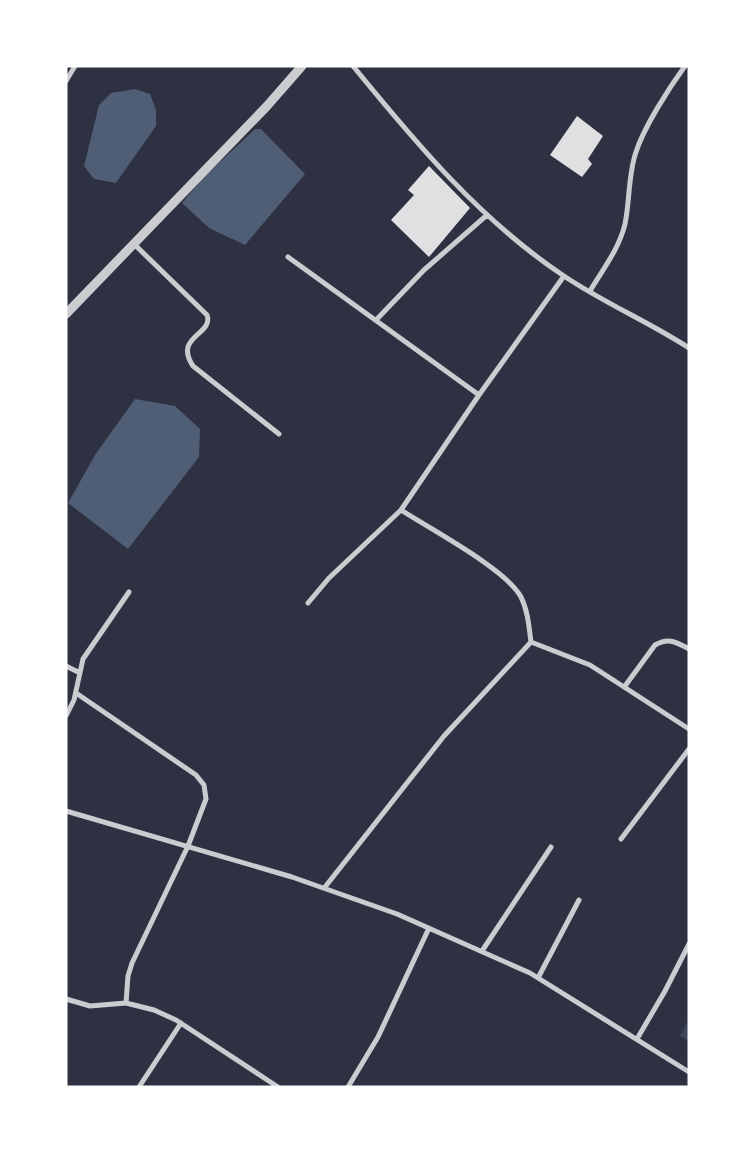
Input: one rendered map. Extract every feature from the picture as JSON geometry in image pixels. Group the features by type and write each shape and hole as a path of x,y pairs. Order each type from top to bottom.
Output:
{"street":[{"path":"66,81 75,66"},
{"path":"66,314 267,106 302,66"},
{"path":"352,66 412,137 487,215 564,276 689,348"},
{"path":"590,291 616,250 625,222 630,171 636,152 685,66"},
{"path":"377,319 424,270 487,215"},
{"path":"134,244 207,314 206,324 187,345 186,353 192,366 279,434"},
{"path":"288,256 479,395"},
{"path":"308,603 329,578 400,510 564,276"},
{"path":"400,510 479,558 520,595 526,609 531,642"},
{"path":"66,716 76,693 78,672 83,658 129,592"},
{"path":"625,686 655,645 668,640 689,649"},
{"path":"531,642 590,665 689,729"},
{"path":"325,887 444,736 531,642"},
{"path":"66,666 78,672"},
{"path":"76,693 129,728 201,780 206,792 206,799 188,846 135,956 128,976 126,1003"},
{"path":"621,839 689,749"},
{"path":"66,811 325,887 429,928 538,978 689,1072"},
{"path":"482,951 551,847"},
{"path":"538,978 579,900"},
{"path":"348,1087 378,1038 429,928"},
{"path":"637,1038 665,991 689,944"},
{"path":"66,999 90,1006 126,1003 154,1010 181,1023 278,1087"},
{"path":"139,1087 181,1023"}],"shaded area":[{"path":"135,89 150,94 156,110 156,126 116,183 94,179 84,166 99,105 111,93"},
{"path":"255,129 261,129 305,174 245,245 209,228 182,203 203,178"},
{"path":"135,399 175,406 200,429 199,457 128,549 68,503 95,455"},
{"path":"689,1019 689,1041 680,1036"}],"building":[{"path":"577,116 603,136 588,159 592,164 582,177 550,155"},
{"path":"429,166 470,208 429,257 391,220 414,195 408,190"}]}
